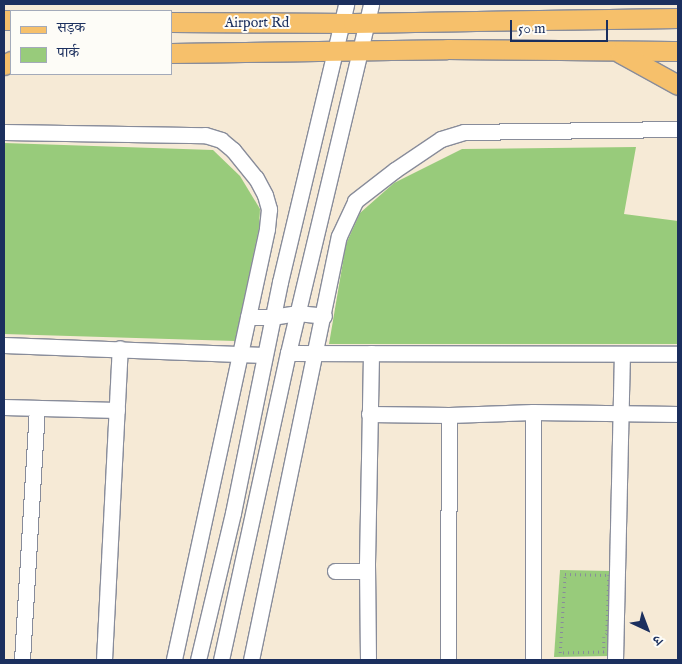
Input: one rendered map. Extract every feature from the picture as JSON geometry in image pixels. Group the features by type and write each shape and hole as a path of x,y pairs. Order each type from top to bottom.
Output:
{"main road":[{"path":"632,19 656,4"},
{"name":"Airport Rd","path":"172,22 342,23 678,18"},
{"path":"172,53 361,52 447,49 618,52 678,51"},
{"path":"618,52 678,85"}],"street":[{"path":"198,660 233,513 272,317 346,4"},
{"path":"220,660 288,353 371,4"},
{"path":"251,660 340,236 349,211 365,192 441,139 464,132 678,129"},
{"path":"4,132 205,135 221,140 233,150 266,195 268,209 267,229 174,660"},
{"path":"267,229 291,234"},
{"path":"316,236 340,236"},
{"path":"248,317 297,314 324,316"},
{"path":"4,345 264,354"},
{"path":"104,660 120,348"},
{"path":"288,353 678,354"},
{"path":"368,660 369,414 372,353"},
{"path":"615,660 622,354"},
{"path":"4,407 117,410"},
{"path":"22,660 37,408"},
{"path":"369,414 449,415 533,412 678,414"},
{"path":"533,412 533,660"},
{"path":"448,660 449,415"},
{"path":"335,571 367,571"}],"path":[{"path":"565,574 609,575 607,634 604,637 604,652 560,653 565,574"}],"green space":[{"path":"4,143 213,150 240,176 260,209 259,228 235,341 4,334"},
{"path":"636,147 624,214 678,221 678,344 329,344 346,244 360,213 394,183 462,149"},
{"path":"560,570 613,571 611,656 554,657"}]}
